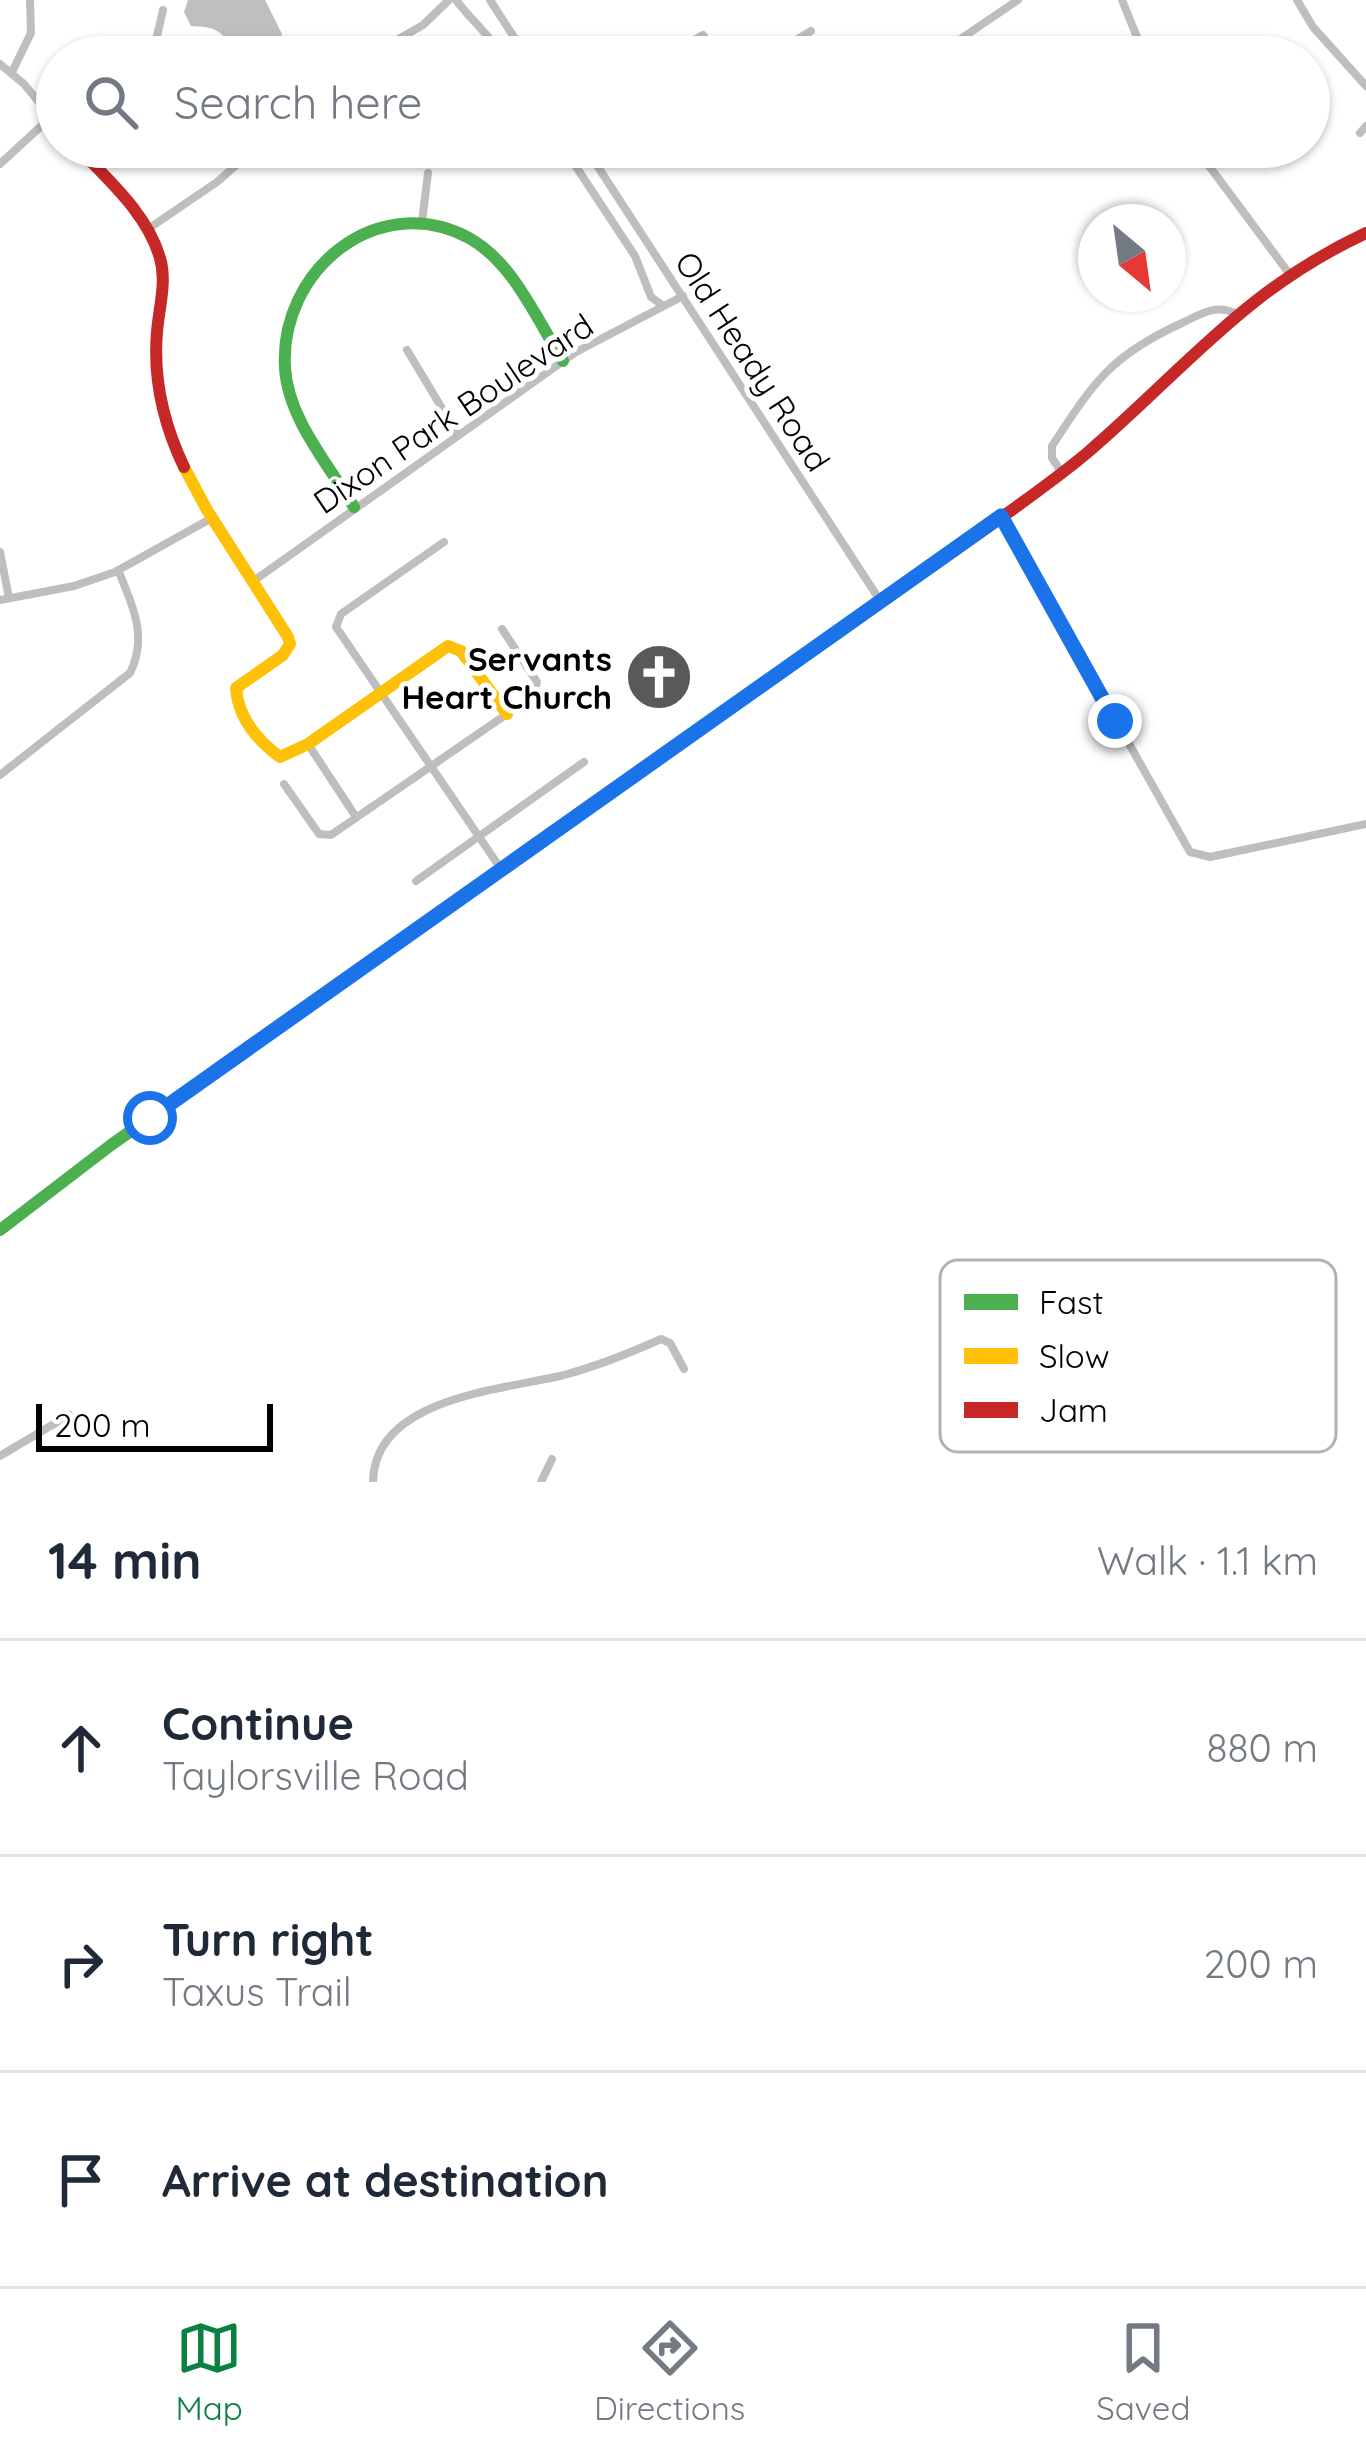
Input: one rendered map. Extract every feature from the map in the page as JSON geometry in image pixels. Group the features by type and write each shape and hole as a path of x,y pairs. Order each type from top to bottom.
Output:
{"main road":[{"path":"95,168 148,229 159,254 163,280 156,353 164,413 182,460 290,644 283,655 236,688 236,703 272,752 280,757 308,744 438,652 455,647 507,714"},
{"path":"354,507 290,392 284,331 302,283 334,249 376,228 422,222 468,238 494,255 563,361"},
{"path":"0,1230 111,1145 1062,473 1235,314 1288,272 1366,233"}],"street":[{"path":"12,72 31,33 30,0"},
{"path":"404,36 453,0 490,36"},
{"path":"490,0 513,36"},
{"path":"965,36 1018,0"},
{"path":"1122,0 1137,36"},
{"path":"1297,0 1321,36"},
{"path":"157,36 163,10"},
{"path":"803,36 811,31"},
{"path":"1330,46 1366,86"},
{"path":"0,64 36,100"},
{"path":"0,164 36,135"},
{"path":"148,229 232,168"},
{"path":"577,168 635,256 651,297 662,305"},
{"name":"Old Heady Road","path":"599,168 880,602"},
{"path":"1211,168 1288,272"},
{"path":"422,222 428,173"},
{"name":"Dixon Park Boulevard","path":"255,580 563,361 683,296"},
{"path":"1062,473 1052,458 1052,446 1096,379 1115,361 1146,339 1210,310 1223,308 1235,314"},
{"path":"407,350 458,435"},
{"path":"1001,516 1190,852 1210,857 1366,824"},
{"path":"0,552 5,599 74,586 118,570 214,517"},
{"path":"444,542 341,614 338,634 501,869"},
{"path":"0,775 130,673 141,651 139,632 118,570"},
{"path":"284,784 319,834 331,835 507,714 534,694 537,682 502,629"},
{"path":"308,744 356,817"},
{"path":"416,881 584,762"},
{"path":"373,1482 378,1456 398,1431 425,1410 450,1399 586,1369 662,1340 670,1342 684,1369"},
{"path":"0,1456 69,1415"},
{"path":"541,1482 552,1459"}],"shaded area":[{"path":"188,0 265,0 282,34 223,36 207,27 191,26 184,12"}],"traffic: fast":[{"path":"354,507 302,423 285,368 287,333 298,300 316,271 340,248 369,232 401,224 434,226 469,238 511,277 563,361"},
{"path":"0,1230 111,1145 954,551"}],"traffic: slow":[{"path":"184,467 288,637 290,644 283,655 236,688 250,727 280,757 308,744 448,646 461,651 507,714"}],"traffic: jam":[{"path":"97,168 146,226 160,258 159,384 184,467"},
{"path":"954,551 1087,453 1250,306 1323,255 1366,233"}],"place":[{"name":"Servants Heart Church","path":"659,677"}],"route":[{"path":"150,1118 1001,516 1115,721"}]}
